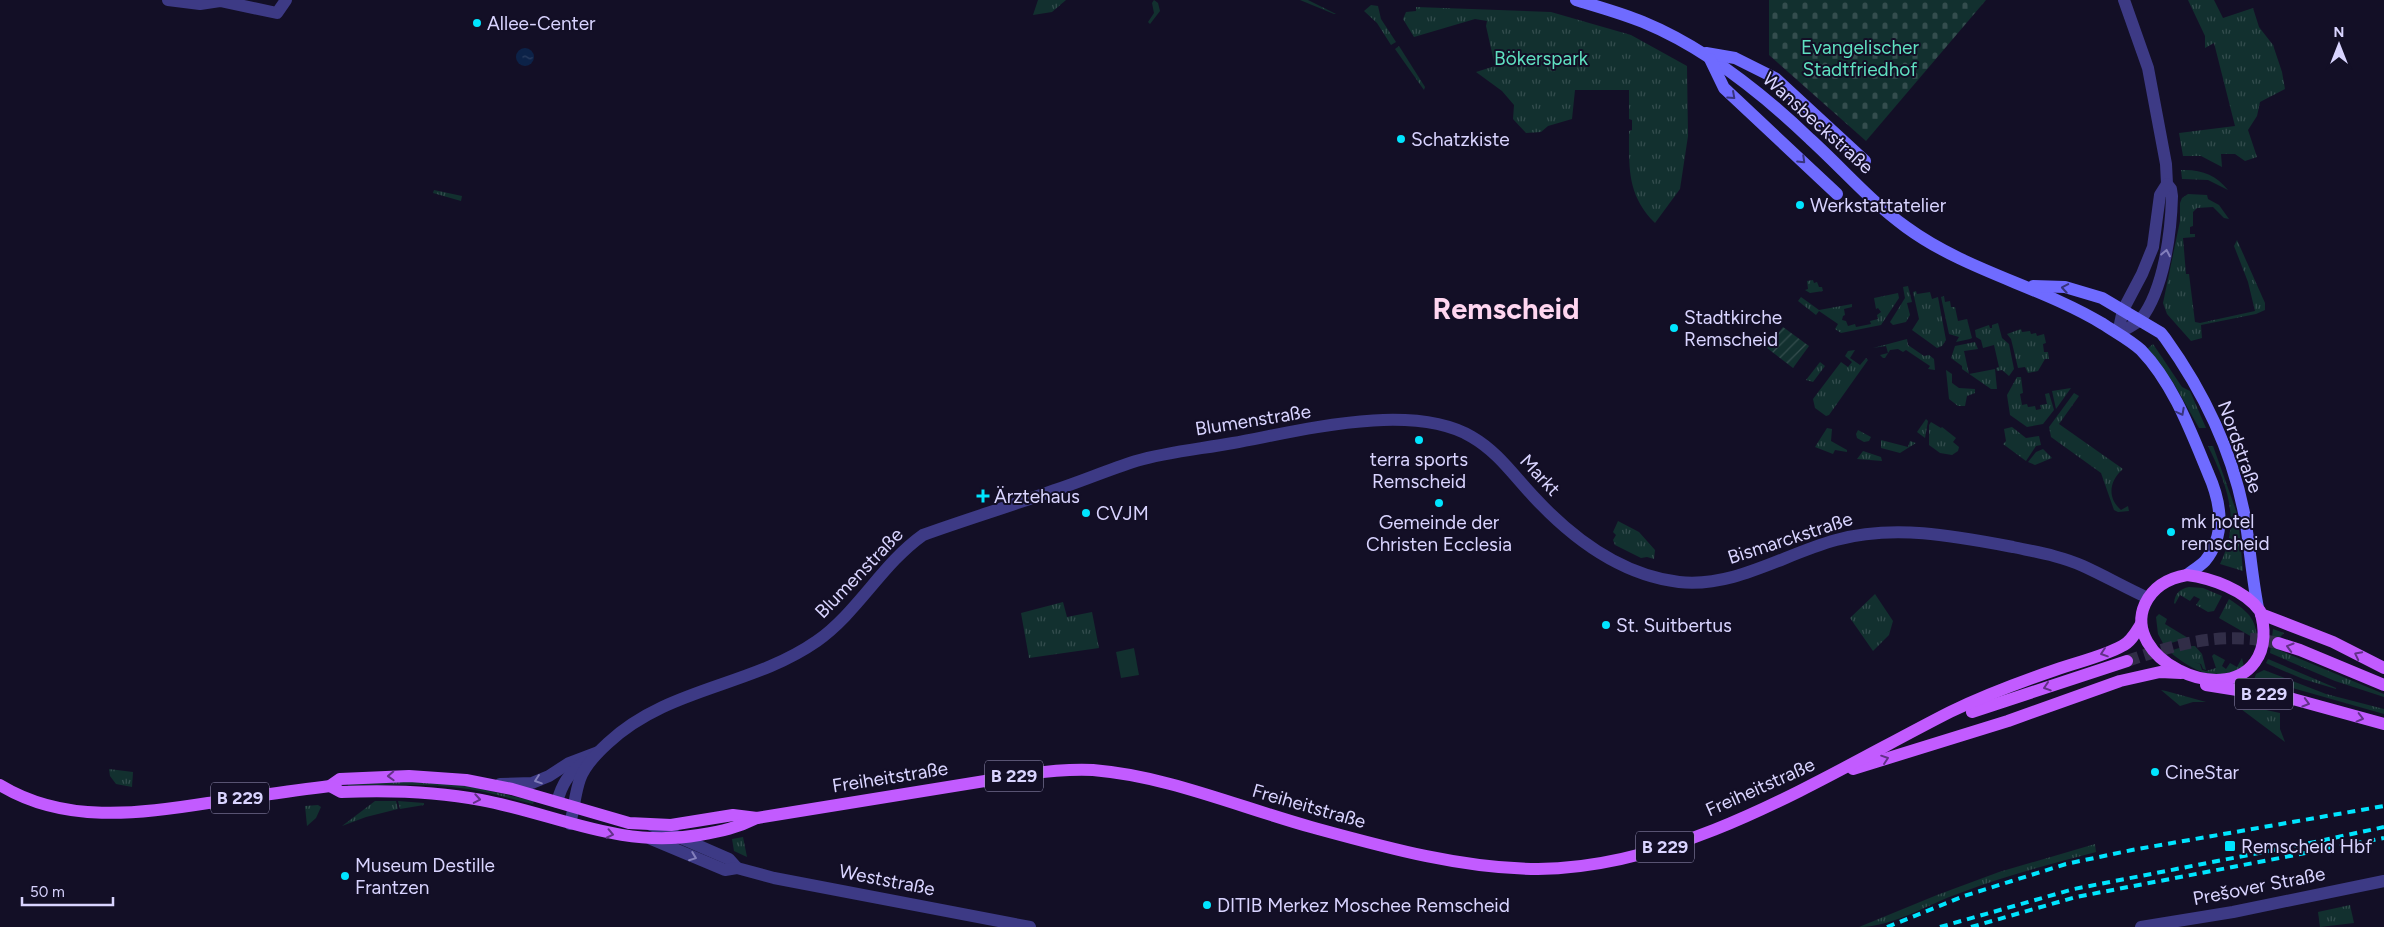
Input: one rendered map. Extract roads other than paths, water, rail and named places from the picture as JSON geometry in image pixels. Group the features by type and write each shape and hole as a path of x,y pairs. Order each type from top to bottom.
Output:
{"main road":[{"name":"Wansbeckstraße","path":"1576,0 1644,22 1705,55 1782,112 1905,226 1961,260 2027,286 2118,333"},
{"path":"1705,55 1736,58 1775,78 1865,161"},
{"path":"1705,55 1724,88 1837,194"},
{"name":"Wansbeckstraße","path":"2027,286 2065,287 2102,298 2123,310"},
{"name":"Nordstraße","path":"2123,310 2161,332 2190,373 2214,423 2242,504 2251,574 2260,611"},
{"name":"Nordstraße","path":"2118,333 2141,350 2171,393 2206,466 2219,504 2220,530 2215,543 2205,561 2186,575"},
{"path":"2148,598 2168,580 2186,575 2222,585 2260,611 2325,638 2384,668"},
{"name":"B 229","path":"2148,598 2142,612 2141,624 2147,643 2186,675 2214,688 2294,699 2384,724"},
{"name":"B 229","path":"2186,675 2229,680 2248,671 2262,650 2264,639 2260,611"},
{"name":"Freiheitstraße","path":"0,784 32,802 109,814 151,812 330,786 340,779 391,776 437,777 490,784 629,823 650,825 682,823 733,815 757,818 1028,774 1057,770 1092,770 1121,773 1168,784 1347,837 1435,857 1497,867 1552,868 1617,861 1669,846 1712,830 1839,773 1955,710 2000,691 2119,648 2132,637 2141,624"},
{"path":"2278,643 2300,650 2384,685"},
{"path":"1904,736 1988,706 2126,661"},
{"name":"Freiheitstraße","path":"1839,773 2008,721 2120,681 2160,672 2186,675"},
{"name":"Freiheitstraße","path":"330,786 341,792 396,791 453,795 482,800 610,834 651,839 683,838 736,829 757,818"},
{"path":"553,819 557,802"}],"street":[{"path":"168,0 197,2 220,0 277,13 286,0"},
{"path":"2118,333 2140,320 2155,292 2166,252 2172,196 2171,188 2168,184 2152,86 2141,45 2124,0"},
{"path":"2118,333 2123,310 2142,274 2153,247 2160,196 2168,184"},
{"name":"Blumenstraße","path":"557,802 563,783 570,772 598,752 620,732 649,712 786,660 816,642 838,625 898,556 924,534 1134,462 1176,452 1372,421 1434,423 1460,432"},
{"name":"Markt","path":"1460,432 1492,450 1550,513 1590,547"},
{"name":"Bismarckstraße","path":"1590,547 1642,573 1662,579 1696,582 1735,577 1811,548 1854,536 1881,532 1913,532 1992,544 2065,560 2082,566 2148,598"},
{"name":"Blumenstraße","path":"490,784 532,783 549,776 569,763 598,752"},
{"name":"Blumenstraße","path":"570,824 580,780 598,752"},
{"name":"Weststraße","path":"650,825 729,859 737,868"},
{"name":"Weststraße","path":"651,839 725,870 737,868 774,878 1030,927"},
{"name":"Prešover Straße","path":"2141,927 2233,912 2384,881"}],"water":[{"path":"525,48 531,51 534,57 531,63 525,66 519,63 516,57 519,51"}],"tunnel":[{"path":"2127,661 2183,644 2201,641 2238,638 2278,643"}],"railway":[{"path":"1887,927 1964,896 2066,864 2132,850 2384,806"},
{"path":"1940,927 2074,889 2384,827"},
{"path":"1971,927 2076,897 2384,838"}],"place":[{"name":"Allee-Center","path":"477,23"},
{"name":"Schatzkiste","path":"1401,139"},
{"name":"Werkstattatelier","path":"1800,205"},
{"name":"Stadtkirche Remscheid","path":"1674,328"},
{"name":"terra sports Remscheid","path":"1419,440"},
{"name":"Ärztehaus","path":"983,496"},
{"name":"Gemeinde der Christen Ecclesia","path":"1439,503"},
{"name":"CVJM","path":"1086,513"},
{"name":"mk hotel remscheid","path":"2171,532"},
{"name":"St. Suitbertus","path":"1606,625"},
{"name":"CineStar","path":"2155,772"},
{"name":"Remscheid Hbf","path":"2230,846"},
{"name":"Museum Destille Frantzen","path":"345,876"},
{"name":"DITIB Merkez Moschee Remscheid","path":"1207,905"}],"district":[{"name":"Remscheid","path":"1506,308"}],"park label":[{"name":"Bökerspark","path":"1541,58"},
{"name":"Evangelischer Stadtfriedhof","path":"1860,58"}]}
